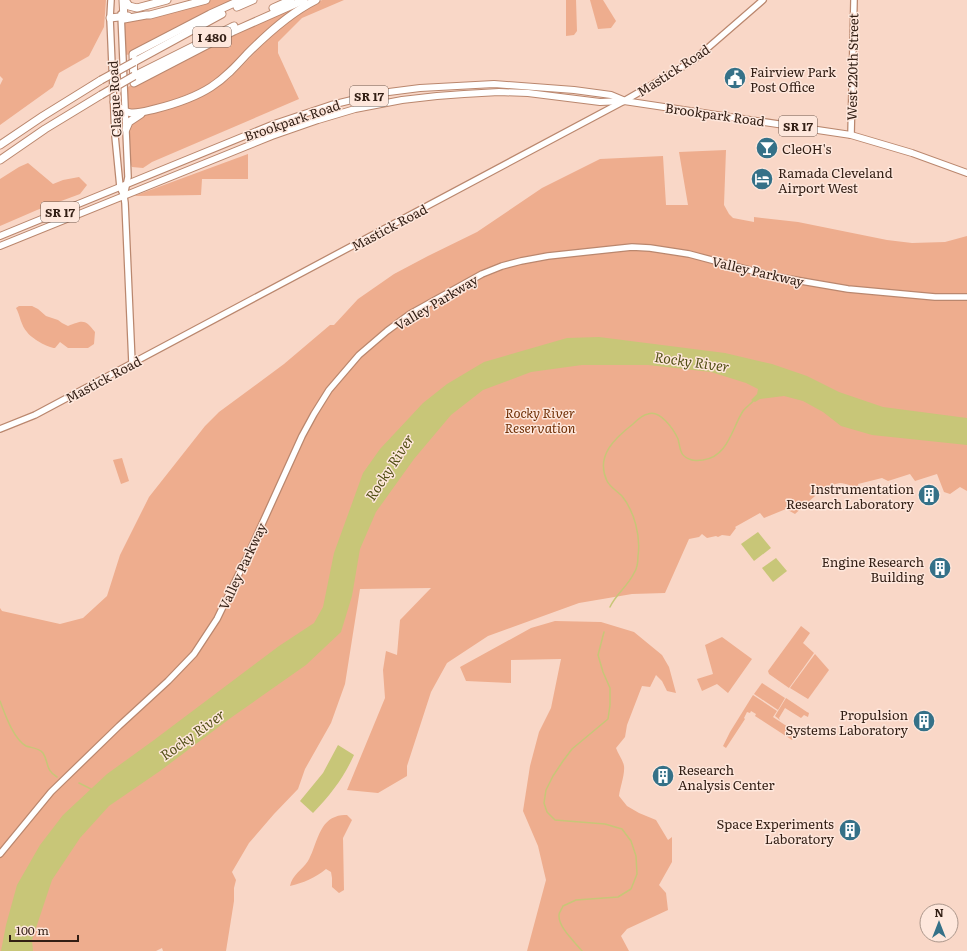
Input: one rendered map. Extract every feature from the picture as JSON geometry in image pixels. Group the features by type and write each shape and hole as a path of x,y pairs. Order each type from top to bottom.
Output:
{"highway":[{"path":"122,17 124,0"},
{"path":"124,0 129,6 137,8 167,0"},
{"path":"110,18 122,17 194,0"},
{"path":"122,17 124,19 150,15 206,0"},
{"path":"241,0 210,14 133,54 134,83 234,31 304,0"},
{"name":"I 480","path":"0,145 101,80 217,16 253,0"},
{"name":"I 480","path":"0,160 45,129 134,76 222,32 291,0"},
{"path":"114,102 125,112 130,113 146,111 188,99 212,87 225,77 285,19 316,0"},
{"path":"126,128 132,119 146,111"}],"main road":[{"name":"Brookpark Road","path":"0,236 274,124 331,105 380,93 420,88 494,84 611,94 624,101"},
{"name":"Brookpark Road","path":"0,246 272,136 318,120 355,109 402,100 464,94 528,93 600,102 624,101 851,135 912,153 967,173"}],"street":[{"name":"Clague Road","path":"111,0 110,18 115,136 120,187 124,196"},
{"name":"Clague Road","path":"120,0 122,17 128,177 124,196 132,363"},
{"name":"Mastick Road","path":"0,428 35,415 624,101 695,59 762,0"},
{"name":"West 220th Street","path":"851,135 854,0"},
{"name":"Valley Parkway","path":"0,854 51,792 168,681 194,654 217,619 302,436 329,390 359,355 387,331 424,306 482,274 502,266 548,256 632,247 650,248 689,254 772,276 848,289 928,297 967,297"}],"green space":[{"path":"0,0 106,0 104,27 89,56 59,73 53,87 0,125 0,85 3,79 0,76"},
{"path":"206,0 239,0 133,54 125,55 124,19"},
{"path":"307,0 308,2 279,19 224,73 203,88 176,99 146,108 135,110 128,109 126,88 234,31"},
{"path":"322,0 344,0 302,18 278,42 278,53 299,99 152,162 143,168 132,167 130,163 129,128 135,119 143,115 188,102 206,94 229,79 274,33 292,18"},
{"path":"566,0 576,0 577,31 574,35 566,36"},
{"path":"590,0 603,0 616,21 611,28 598,29"},
{"name":"Rocky River Reservation","path":"726,150 724,205 733,218 754,222 754,217 798,222 887,240 912,243 945,242 967,236 967,491 960,487 950,494 944,492 937,474 915,481 910,474 888,481 882,478 858,484 859,487 842,483 834,484 816,495 795,514 786,509 764,518 760,513 735,527 736,528 730,536 722,535 707,538 702,534 699,537 689,539 665,593 632,594 579,603 488,636 447,663 431,692 407,766 407,776 378,793 347,790 385,698 383,670 386,651 397,655 400,620 431,588 360,589 345,684 331,723 305,769 298,789 249,843 232,872 236,880 226,951 163,951 162,948 156,951 0,951 0,608 2,611 60,624 83,618 107,596 120,555 149,497 205,426 219,412 284,364 330,325 334,325 358,299 394,274 477,232 542,188 600,159 663,156 666,205 688,205 679,152"},
{"path":"248,154 248,179 202,179 201,195 134,196"},
{"path":"28,163 53,184 63,180 79,177 87,185 80,194 0,226 0,179"},
{"path":"19,306 32,306 46,316 58,320 68,326 80,322 86,323 95,332 94,344 88,348 68,348 60,342 55,348 44,345 25,330 16,308"},
{"path":"122,458 129,481 121,484 113,460"},
{"path":"555,621 601,622 634,632 662,655 669,667 676,693 667,691 662,681 656,675 650,687 642,686 627,725 625,737 616,748 624,766 619,796 627,806 656,820 668,840 672,837 672,862 659,885 666,893 668,910 627,929 621,936 629,951 527,951 546,880 538,846 523,811 530,766 539,732 551,708 561,659 511,660 511,683 466,681 460,667 531,628"},
{"path":"801,626 810,633 803,643 814,653 789,688 769,674 768,671"},
{"path":"722,637 752,659 728,693 717,684 702,691 697,679 713,674 705,645"},
{"path":"815,654 829,670 808,699 790,688"},
{"path":"762,683 785,698 778,710 754,694"},
{"path":"753,695 777,711 773,717 797,733 792,740 755,716 756,714 751,711 750,713 747,712 744,718 745,719 726,748 723,746"},
{"path":"786,698 809,713 808,717 804,715 801,718 785,708 779,718 780,720 775,716"},
{"path":"340,815 347,815 352,820 343,838 344,890 339,893 332,887 331,872 326,869 309,880 290,886 295,876 311,856 321,830 329,820"}],"water":[{"name":"Rocky River","path":"599,337 725,353 772,364 807,376 839,392 883,407 967,418 967,445 872,435 841,426 823,412 803,401 784,396 760,399 755,402 751,400 757,394 758,389 746,383 711,372 648,365 582,365 531,372 483,390 451,415 414,459 376,512 360,549 352,596 341,632 306,665 232,717 160,771 109,806 80,838 52,880 32,940 33,951 1,951 6,925 17,885 40,845 63,815 107,774 279,646 314,623 323,607 334,553 363,473 380,449 423,403 447,384 484,362 567,338"},
{"path":"758,532 771,548 754,561 741,544"},
{"path":"776,558 787,571 773,582 762,568"},
{"path":"338,745 354,755 336,786 313,813 300,801 323,773"}],"waterway":[{"path":"610,607 615,598 629,582 637,567 639,548 636,524 630,509 622,496 608,483 604,472 603,464 609,448 620,435 638,419 653,413 662,417 670,426 678,439 681,452 685,457 692,460 711,458 724,448 743,411 754,400"},
{"path":"582,951 564,929 559,920 559,913 563,906 576,900 618,897 631,889 637,874 636,856 631,841 622,829 605,824 555,820 547,812 544,803 546,790 553,776 572,749 608,719 610,688 598,655 604,632"},
{"path":"0,701 13,732 26,746 37,749 43,753 51,772 57,777"},
{"path":"79,783 91,789"}],"place":[{"name":"Fairview Park Post Office","path":"735,78"},
{"name":"CleOH's","path":"767,148"},
{"name":"Ramada Cleveland Airport West","path":"762,179"},
{"name":"Instrumentation Research Laboratory","path":"929,495"},
{"name":"Engine Research Building","path":"940,568"},
{"name":"Propulsion Systems Laboratory","path":"924,721"},
{"name":"Research Analysis Center","path":"663,776"},
{"name":"Space Experiments Laboratory","path":"850,830"}]}
